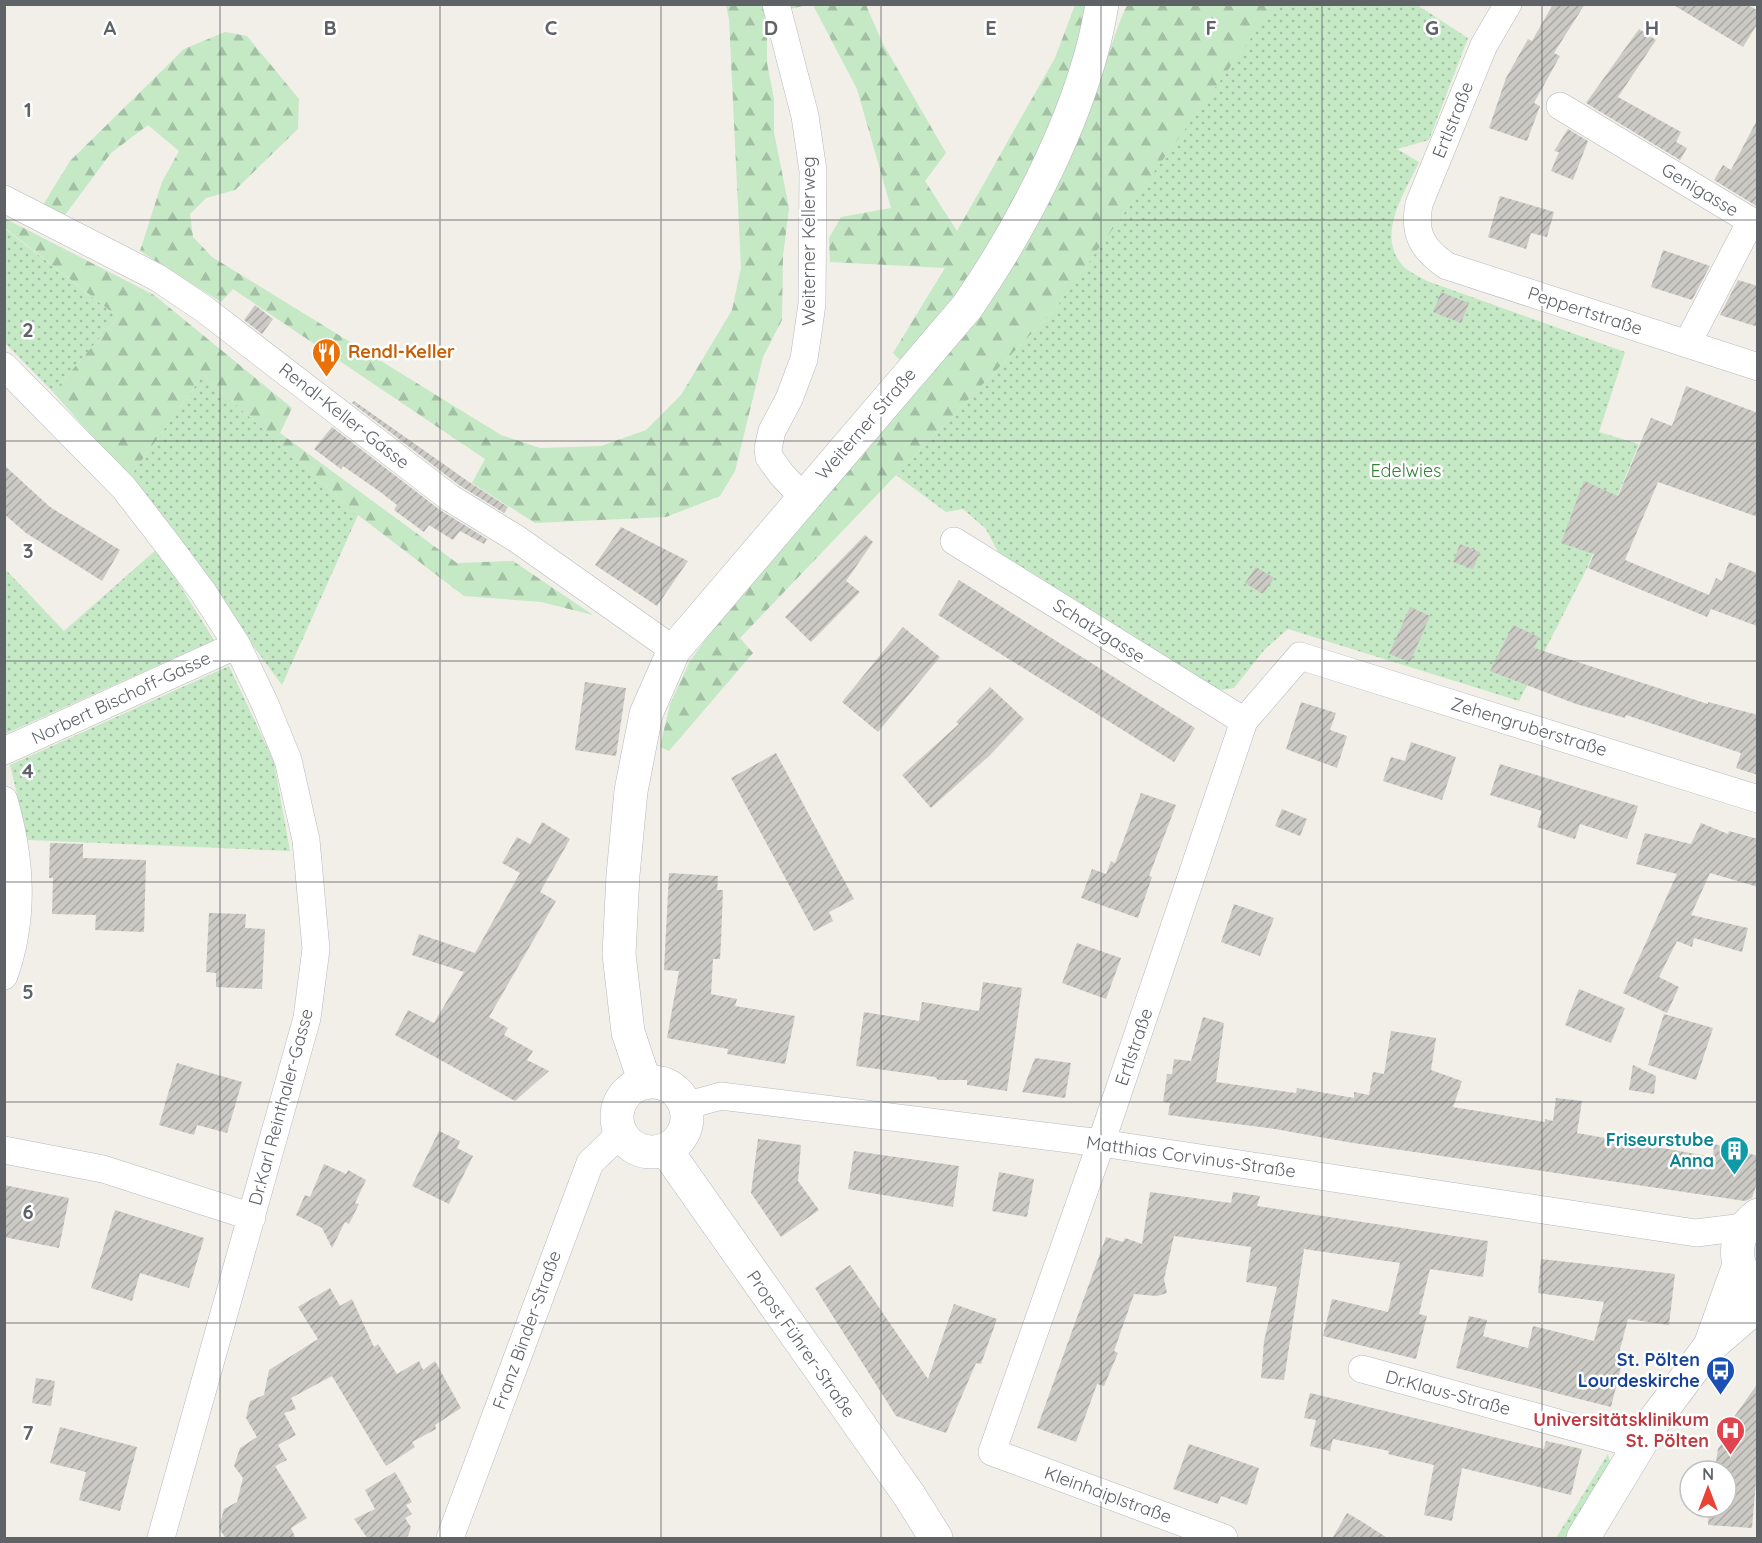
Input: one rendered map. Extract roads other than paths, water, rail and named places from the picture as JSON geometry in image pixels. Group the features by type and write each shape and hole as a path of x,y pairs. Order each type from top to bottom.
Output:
{"street":[{"name":"Weiterner Kellerweg","path":"776,4 805,116 813,171 812,304 804,359 789,399 772,431 768,448 769,457 782,476 803,497"},
{"name":"Weiterner Straße","path":"645,1083 628,1032 619,954 631,791 646,714 674,650 967,307 1012,239 1071,113 1086,70 1102,4"},
{"name":"Ertlstraße","path":"1422,240 1416,220 1419,204 1484,45 1508,4"},
{"name":"Genigasse","path":"1560,106 1751,220 1687,344"},
{"name":"Rendl-Keller-Gasse","path":"4,198 158,278 204,309 450,498 517,539 656,640 674,650"},
{"name":"Peppertstraße","path":"1422,240 1430,255 1447,266 1758,367"},
{"name":"Dr.Karl Reinthaler-Gasse","path":"4,366 124,488 203,592 237,645 288,760 306,840 316,949 307,1018 161,1539"},
{"name":"Schatzgasse","path":"954,542 1244,721"},
{"name":"Norbert Bischoff-Gasse","path":"4,752 237,645"},
{"name":"Ertlstraße","path":"992,1452 1101,1143 1244,721 1300,656"},
{"name":"Zehengruberstraße","path":"1300,656 1758,799"},
{"path":"4,800 15,838 20,898 13,951 4,976"},
{"path":"645,1083 658,1083 670,1087 679,1095 686,1107 686,1127 681,1137 666,1149 653,1152 640,1150 629,1143 621,1133 618,1123 621,1102 627,1094 645,1083"},
{"name":"Matthias Corvinus-Straße","path":"686,1107 721,1096 1101,1143 1696,1233 1747,1250"},
{"name":"Franz Binder-Straße","path":"450,1539 590,1163 621,1133"},
{"name":"Propst Führer-Straße","path":"666,1149 909,1495 936,1539"},
{"path":"4,1150 103,1169 252,1218"},
{"path":"1709,1347 1747,1250"},
{"path":"1583,1539 1638,1445 1709,1347 1758,1305"},
{"name":"Dr.Klaus-Straße","path":"1362,1369 1638,1445"},
{"name":"Kleinhaiplstraße","path":"992,1452 1224,1539"}],"place":[{"name":"Rendl-Keller","path":"327,378"},
{"name":"Friseurstube Anna","path":"1735,1176"},
{"name":"St. Pölten Lourdeskirche","path":"1721,1396"},
{"name":"Universitätsklinikum St. Pölten","path":"1730,1456"}],"park label":[{"name":"Edelwies","path":"1406,471"}]}
